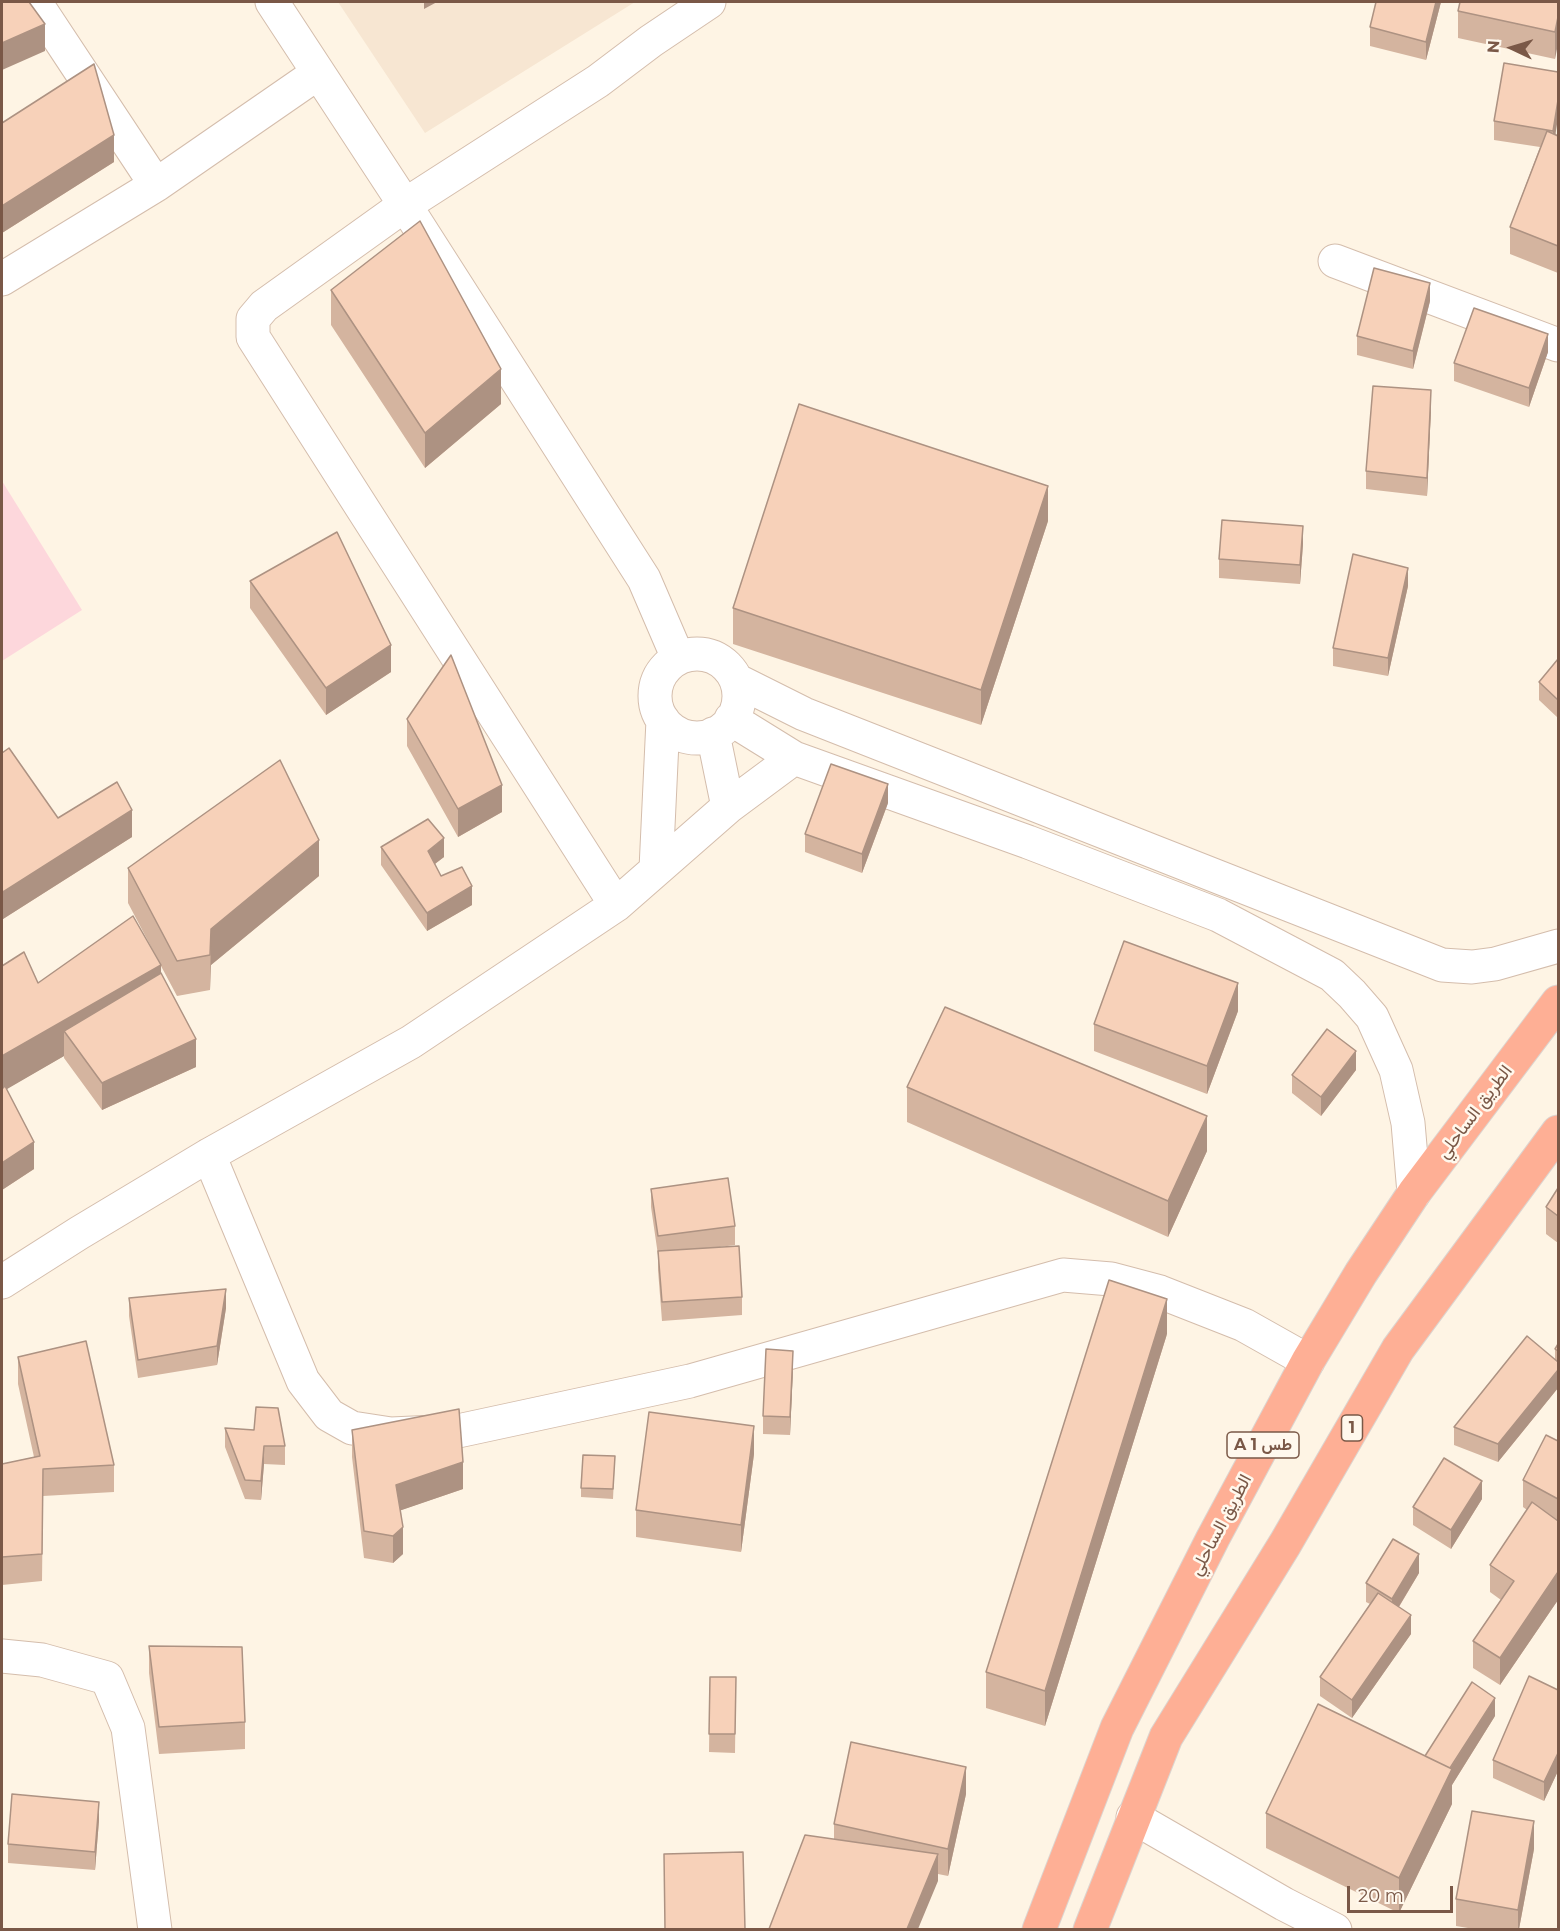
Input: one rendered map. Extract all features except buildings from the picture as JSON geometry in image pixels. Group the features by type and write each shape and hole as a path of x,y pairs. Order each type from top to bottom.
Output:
{"highway":[{"name":"الطريق الساحلي","path":"1039,1929 1117,1728 1213,1538 1308,1361 1361,1273 1414,1193 1558,1002"},
{"name":"1","path":"1133,1817 1166,1737 1285,1544 1398,1349 1558,1132"},
{"path":"1090,1929 1133,1817"}],"street":[{"path":"35,2 156,185"},
{"path":"272,2 644,579 678,658"},
{"path":"616,905 253,337 253,319 264,306 405,205 598,81 651,41 709,2"},
{"path":"2,279 156,185 318,73"},
{"path":"1335,261 1558,345"},
{"path":"696,653 714,657 727,666 736,680 739,693 737,707 722,727 699,737 686,736 672,730 663,720 656,704 656,685 664,669 678,658 696,653"},
{"path":"736,680 815,718 1442,965 1472,967 1495,964 1558,946"},
{"path":"656,869 663,720"},
{"path":"722,727 794,758 1028,842 1218,915 1332,975 1372,1017 1396,1070 1408,1123 1414,1193"},
{"path":"722,727 728,807"},
{"path":"2,1282 209,1155 411,1042 616,905 728,807 794,758"},
{"path":"209,1155 303,1381 329,1415 352,1428 391,1434 458,1431 690,1381 1063,1275 1111,1280 1160,1292 1244,1324 1308,1361"},
{"path":"2,1656 42,1660 107,1678 128,1728 155,1929"},
{"path":"1133,1817 1284,1904 1335,1929"}],"shaded area":[{"path":"338,2 635,2 425,133"},
{"path":"2,481 82,610 2,661"}]}
